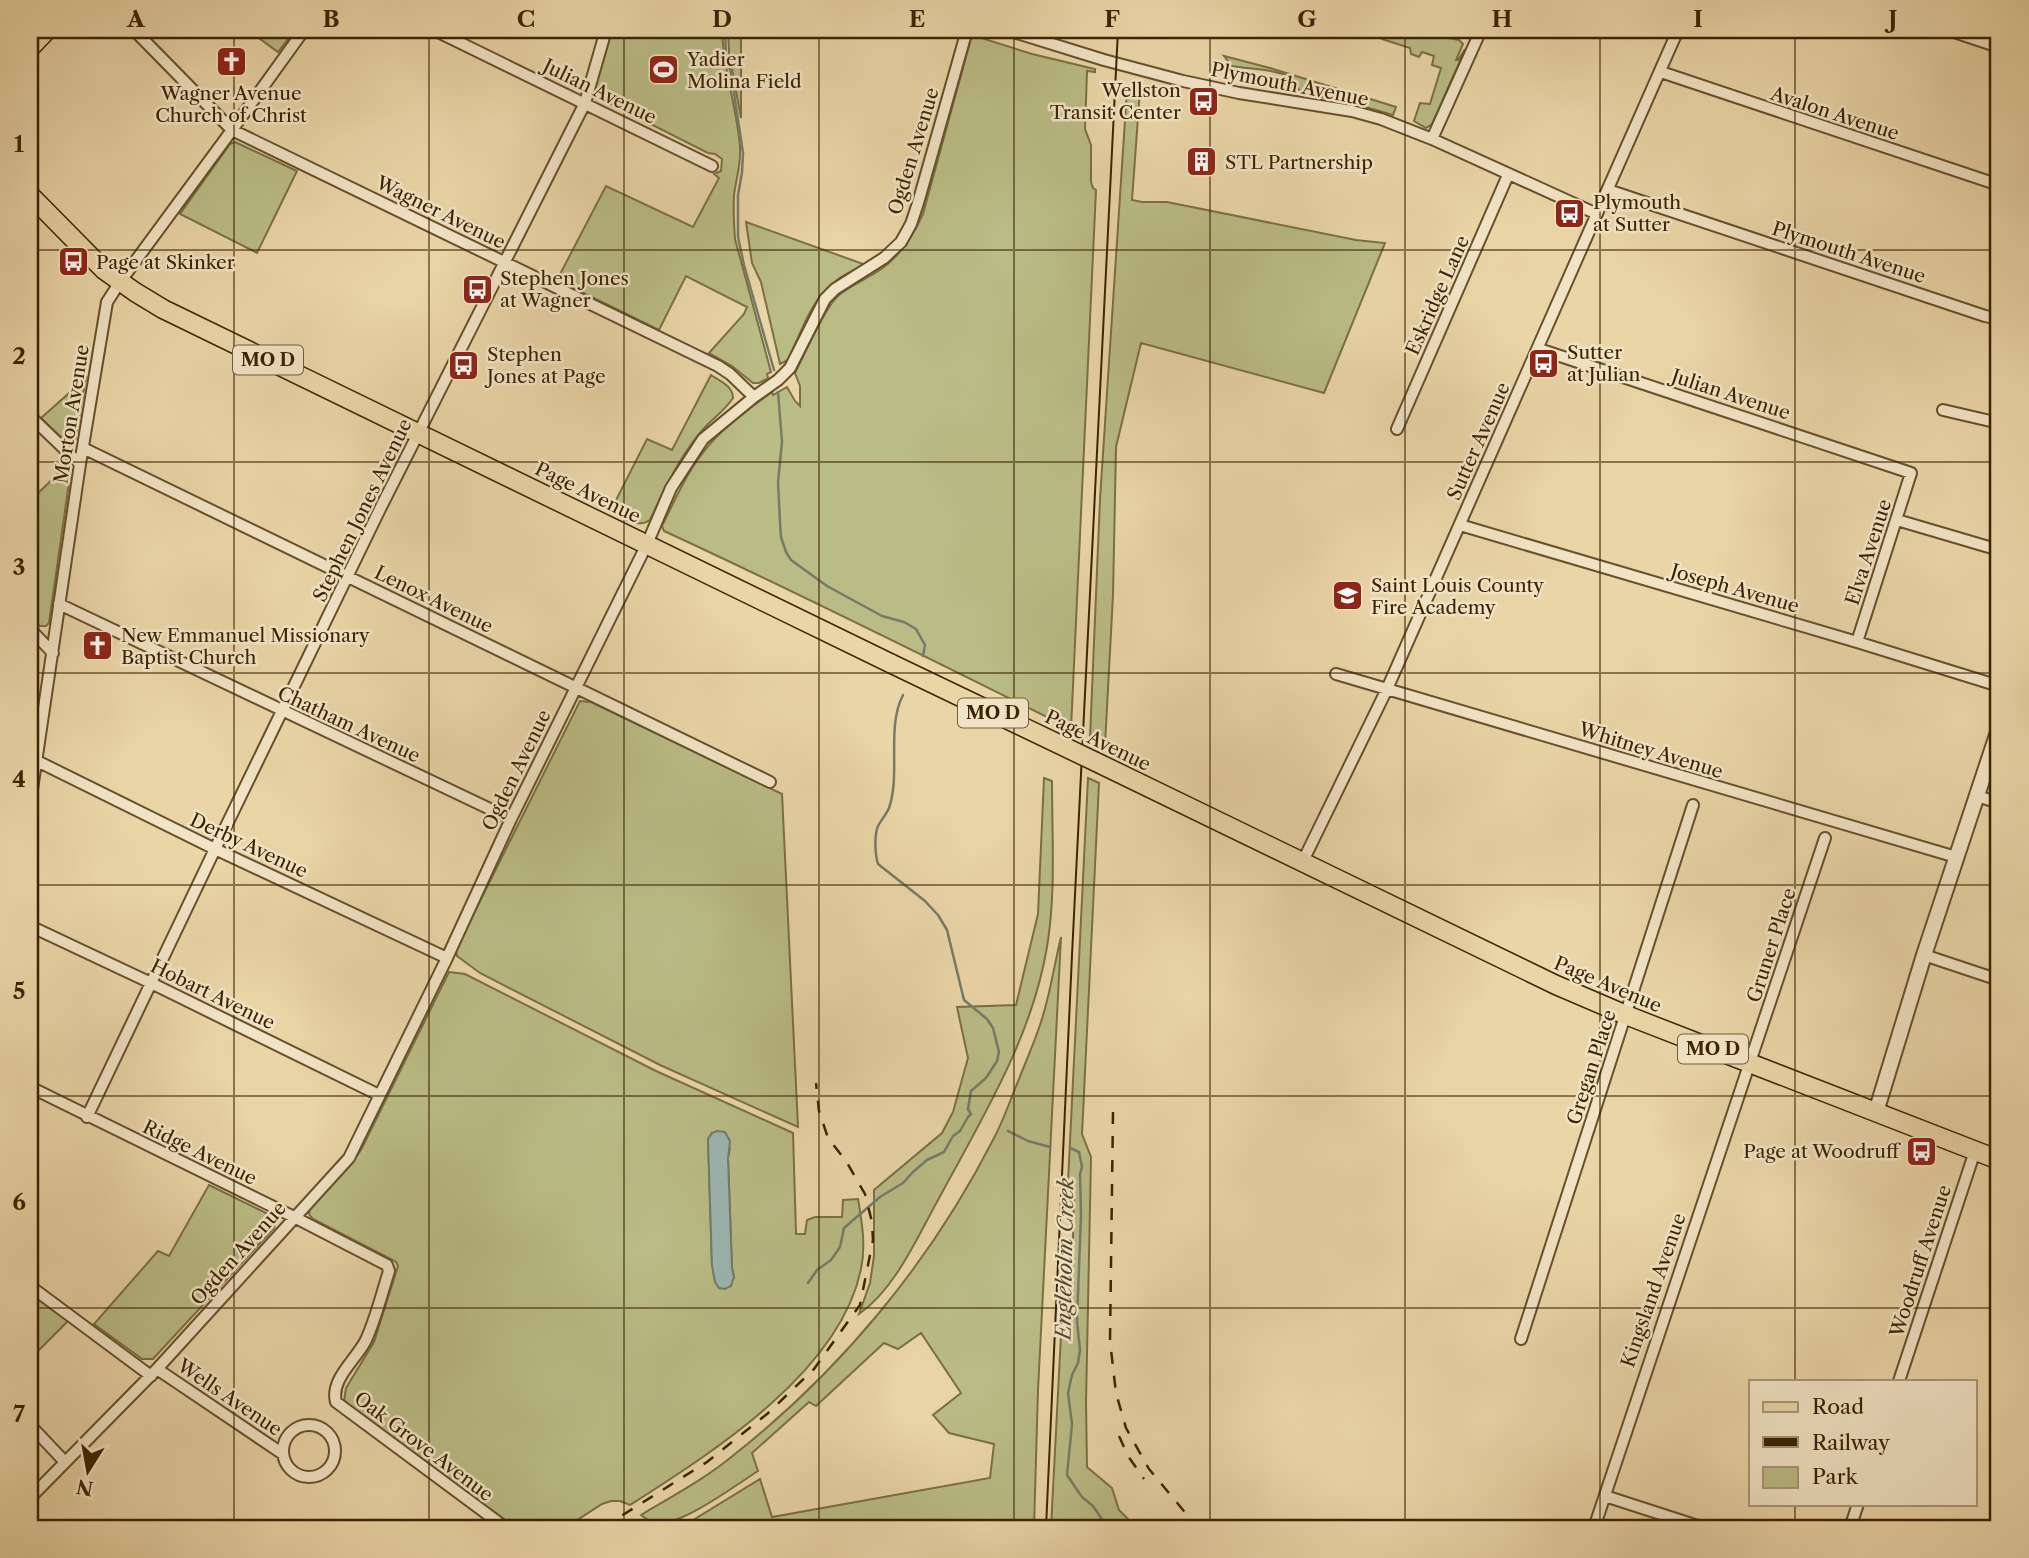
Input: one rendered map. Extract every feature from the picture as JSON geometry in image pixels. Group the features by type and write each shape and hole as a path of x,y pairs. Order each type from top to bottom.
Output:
{"main road":[{"path":"30,48 47,30"},
{"name":"MO D","path":"30,195 84,251 120,282"},
{"name":"Page Avenue","path":"120,282 194,325 1523,970 1626,1015 1999,1160"}],"street":[{"name":"Wagner Avenue","path":"134,30 232,130 718,366 754,397"},
{"name":"Morton Avenue","path":"30,803 107,302 304,30"},
{"name":"Julian Avenue","path":"434,30 712,166"},
{"name":"Stephen Jones Avenue","path":"87,1116 281,711 585,103 606,30"},
{"name":"Ogden Avenue","path":"30,1498 154,1373 349,1158 671,488 704,439 778,380 789,368 825,299 841,285 884,258 901,242 911,224 967,30"},
{"name":"Plymouth Avenue","path":"1007,30 1183,81 1352,111 1381,119 1432,139 1597,214"},
{"path":"1432,139 1480,30"},
{"name":"Sutter Avenue","path":"1302,863 1387,690 1678,30"},
{"path":"1948,30 1999,47"},
{"name":"Avalon Avenue","path":"1661,72 1999,185"},
{"name":"Eskridge Lane","path":"1397,429 1508,175"},
{"name":"Plymouth Avenue","path":"1608,190 1999,319"},
{"name":"Julian Avenue","path":"1538,349 1912,473"},
{"path":"1943,410 1999,423"},
{"path":"30,416 80,464"},
{"name":"Lenox Avenue","path":"83,448 770,782"},
{"name":"Elva Avenue","path":"1857,642 1912,473"},
{"path":"1897,520 1999,550"},
{"name":"Joseph Avenue","path":"1460,525 1999,686"},
{"name":"Chatham Avenue","path":"59,604 511,819"},
{"path":"30,629 53,653"},
{"name":"Whitney Avenue","path":"1336,674 1956,857"},
{"path":"1876,1112 1924,955 1999,729"},
{"name":"Derby Avenue","path":"37,761 215,849 447,958"},
{"path":"1977,796 1999,803"},
{"name":"Gregan Place","path":"1521,1339 1693,805"},
{"name":"Gruner Place","path":"1750,1063 1825,838"},
{"name":"Hobart Avenue","path":"30,926 151,982 379,1095"},
{"path":"1924,955 1999,980"},
{"name":"Kingsland Avenue","path":"1594,1528 1750,1063"},
{"name":"Ridge Avenue","path":"30,1087 294,1217 387,1265 389,1271"},
{"name":"Woodruff Avenue","path":"1899,1380 1975,1151"},
{"name":"Oak Grove Avenue","path":"389,1271 366,1340 336,1385 336,1402 506,1528"},
{"name":"Wells Avenue","path":"30,1286 154,1373 283,1454"},
{"path":"30,1425 65,1462"},
{"path":"306,1425 315,1426 329,1434 335,1450 330,1466 315,1476 307,1477 291,1469 283,1454 286,1438 298,1427 306,1425"},
{"path":"1605,1496 1704,1528"},
{"path":"1850,1528 1857,1506"}],"green space":[{"path":"248,30 295,30 278,52"},
{"path":"612,30 722,30 740,147 734,195 735,239 771,372 767,374 768,378 759,383 753,383 732,366 709,353 744,314 747,307 686,276 659,330 557,280 606,186 693,227 719,178 714,174 721,171 722,159 715,154 708,153 595,96 595,87"},
{"path":"728,30 741,30 741,118 729,53"},
{"path":"1389,30 1406,30 1459,40 1463,44 1456,60 1465,49 1432,124 1426,128 1414,121 1420,103 1430,104 1441,68 1432,65 1434,56 1422,52 1419,57 1411,54 1410,48 1382,39 1383,34 1389,35"},
{"path":"972,35 1032,54 1095,69 1095,72 1087,71 1085,129 1091,145 1091,182 1096,190 1071,729 664,531 662,526 696,462 709,445 743,413 772,392 773,395 787,387 800,406 800,386 795,373 827,311 842,292 891,262 909,240 923,214"},
{"path":"1224,56 1396,107 1393,115 1345,101 1303,94 1284,74 1232,66"},
{"path":"1129,87 1140,90 1132,200 1167,202 1356,240 1385,243 1324,393 1141,343 1116,447 1113,595 1105,745 1090,738 1100,499"},
{"path":"235,142 297,171 257,253 180,214 230,144"},
{"path":"746,222 866,265 840,278 824,291 806,319 788,360 780,364 761,282 752,263"},
{"path":"711,375 728,387 733,398 703,429 684,454 650,520 635,523 610,512 647,439 672,450"},
{"path":"86,378 75,441 68,444 41,418"},
{"path":"66,466 70,476 49,623 40,626 30,618 30,501"},
{"path":"580,701 591,702 782,794 798,1127 660,1065 480,973 457,956 458,945"},
{"path":"1044,778 1052,781 1052,906 1047,947 1030,1014 1003,1078 913,1246 884,1291 859,1314 870,1283 874,1256 874,1190 942,1133 953,1112 968,1058 957,1007 1016,1005 1038,914"},
{"path":"1088,778 1099,783 1082,1134 1091,1157 1087,1467 1112,1488 1119,1510 1136,1527 1141,1528 1051,1528 1066,1239 1073,1238 1074,1186 1068,1182"},
{"path":"1061,937 1038,1390 1034,1528 670,1528 693,1520 760,1479 772,1517 990,1478 994,1444 949,1433 933,1415 961,1393 921,1333 898,1349 884,1343 816,1406 809,1402 752,1453 758,1471 737,1485 683,1517 661,1523 643,1517 641,1515 720,1466 770,1425 845,1352 912,1271 969,1184 1001,1123 1040,1025"},
{"path":"449,972 465,974 656,1071 793,1133 796,1234 805,1234 807,1220 815,1217 842,1217 843,1200 858,1199 863,1243 861,1269 848,1307 828,1342 801,1375 769,1406 734,1434 630,1505 620,1501 602,1504 565,1528 514,1528 344,1401 346,1388 374,1342 398,1266 391,1259 313,1219 309,1214 310,1209 361,1150","holes":["712,1133 730,1148 728,1158 734,1277 712,1265 708,1139"]},
{"path":"209,1185 272,1216 274,1228 153,1359 142,1359 94,1324 158,1251 169,1256"},
{"path":"30,1294 68,1321 30,1359"}],"water":[{"path":"717,1131 725,1132 730,1141 728,1158 734,1277 731,1286 725,1289 719,1288 715,1282 712,1266 708,1139"}],"waterway":[{"name":"Engleholm Creek","path":"725,30 726,57 731,73 743,153 738,195 738,237 774,370"},
{"name":"Engleholm Creek","path":"778,392 782,442 778,482 781,537 786,552 791,560 827,586 882,616 904,622 916,629 925,645 923,656"},
{"name":"Engleholm Creek","path":"808,1283 840,1247 844,1228 880,1197 903,1183 927,1160 944,1152 971,1114 968,1109 971,1091 986,1078 997,1061 999,1052 993,1028 987,1019 964,1000 947,930 938,915 925,901 878,864 876,835 878,826 889,808 892,794 895,722 903,695"},
{"name":"Engleholm Creek","path":"1008,1131 1028,1141 1050,1147"},
{"name":"Engleholm Creek","path":"1070,1148 1079,1152 1082,1167 1077,1321 1080,1350 1068,1393 1072,1424 1067,1475 1108,1528"}],"tram line":[{"path":"1046,1528 1118,30"}],"railway":[{"path":"602,1528 707,1462 767,1414 814,1369 860,1305 873,1240 872,1222 865,1194 846,1161 828,1138 819,1111 816,1083"},
{"path":"1113,1112 1110,1341 1116,1393 1126,1428 1149,1469 1198,1528"},
{"path":"1119,1436 1128,1456 1144,1479"}],"place":[{"name":"Wagner Avenue Church of Christ","path":"231,62"},
{"name":"Yadier Molina Field","path":"664,70"},
{"name":"Wellston Transit Center","path":"1204,101"},
{"name":"STL Partnership","path":"1202,162"},
{"name":"Plymouth at Sutter","path":"1570,213"},
{"name":"Page at Skinker","path":"73,262"},
{"name":"Stephen Jones at Wagner","path":"477,289"},
{"name":"Sutter at Julian","path":"1544,363"},
{"name":"Stephen Jones at Page","path":"464,365"},
{"name":"Saint Louis County Fire Academy","path":"1348,596"},
{"name":"New Emmanuel Missionary Baptist Church","path":"98,646"},
{"name":"Page at Woodruff","path":"1922,1151"}]}
